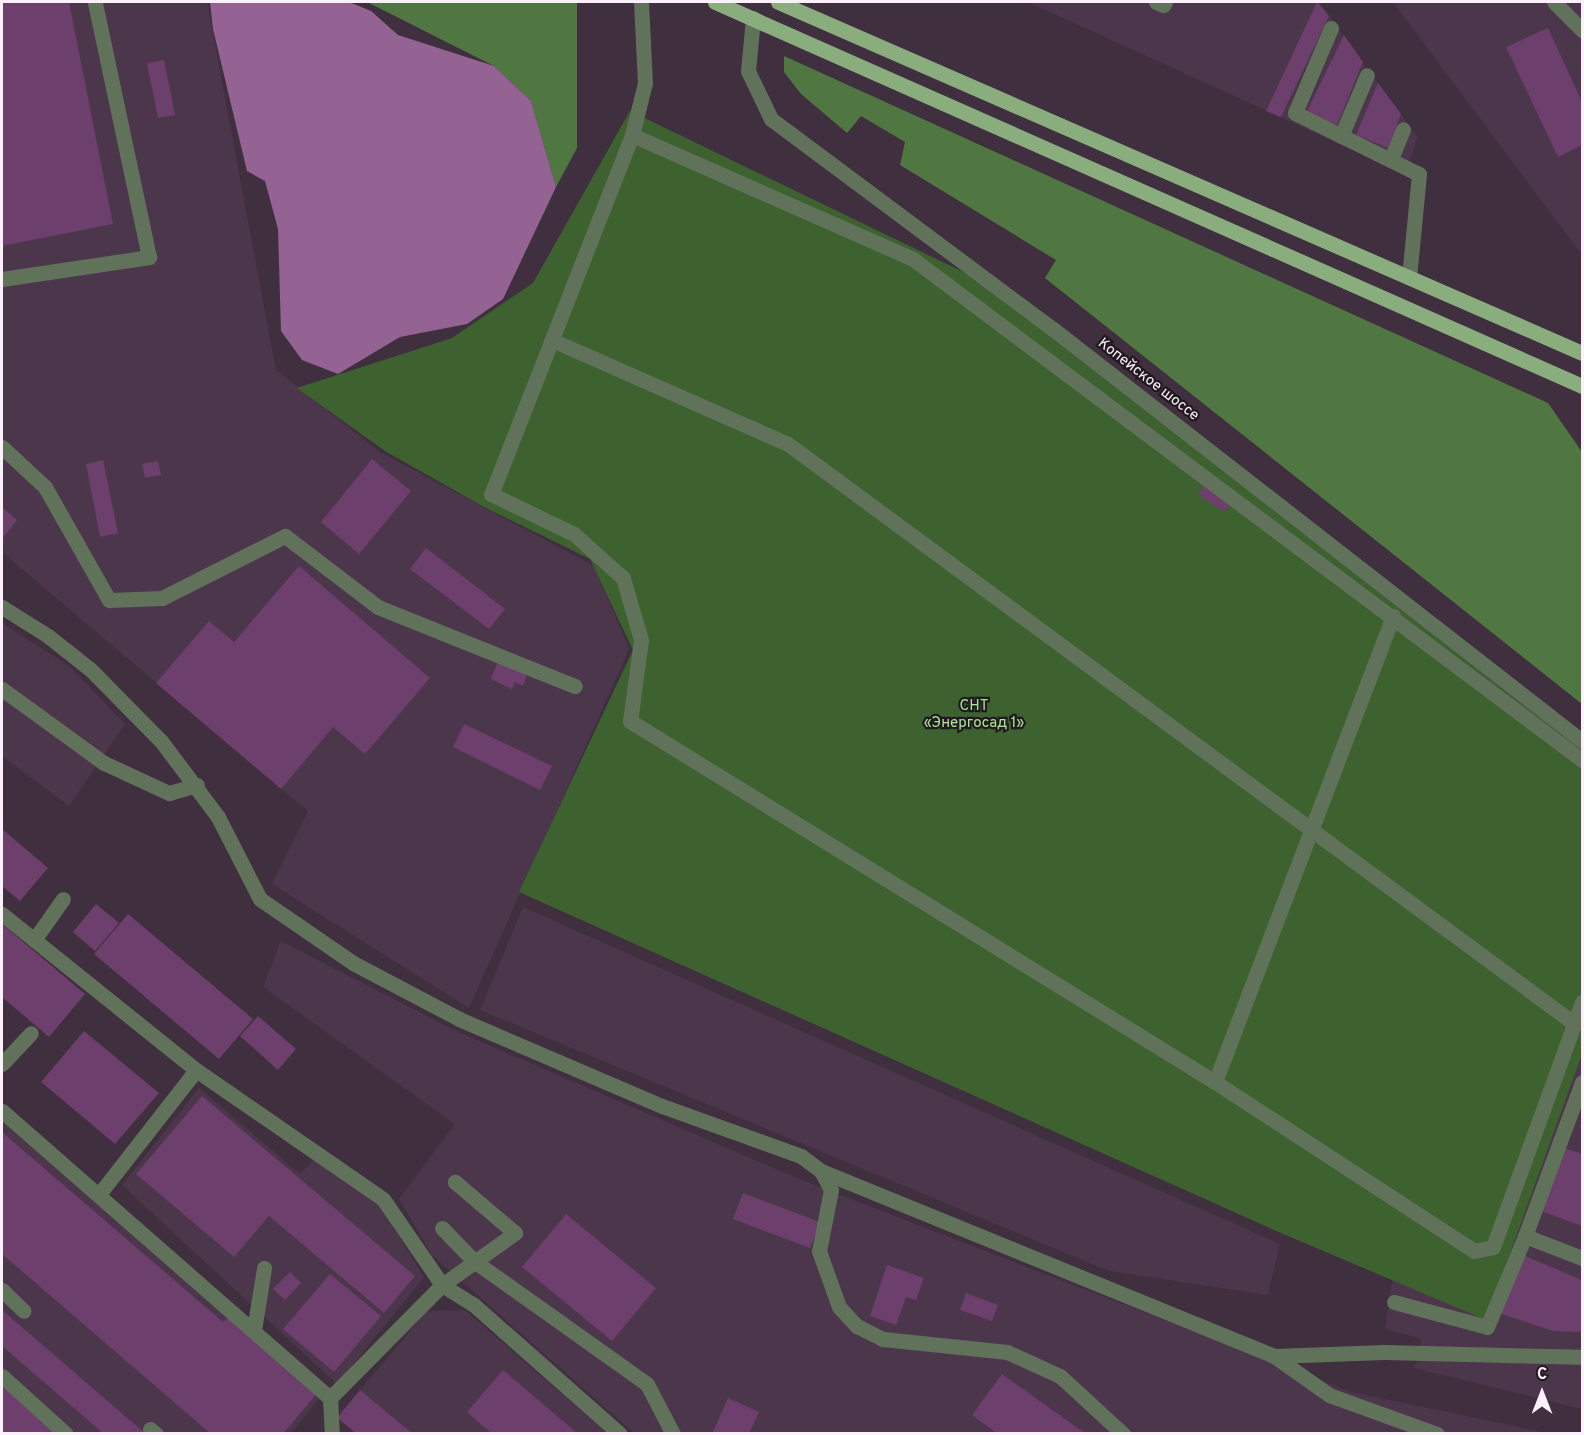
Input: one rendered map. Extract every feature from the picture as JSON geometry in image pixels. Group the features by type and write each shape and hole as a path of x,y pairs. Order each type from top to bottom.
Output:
{"main road":[{"path":"716,2 1582,386"},
{"path":"778,2 1582,353"}],"street":[{"path":"2,279 149,257 95,2"},
{"path":"640,2 645,83 632,135 491,494 574,534 623,578 641,640 630,721 1215,1082 1474,1251 1493,1247 1582,1002"},
{"path":"1156,2 1163,5 1165,2"},
{"path":"1554,2 1582,30"},
{"name":"Копейское шоссе","path":"753,18 748,71 771,119 1053,329 1582,741"},
{"path":"1332,28 1295,113 1419,174 1409,278"},
{"path":"1341,136 1367,75"},
{"path":"1391,159 1403,129"},
{"path":"632,135 913,258 1582,760"},
{"path":"552,340 788,444 1311,826 1575,1024"},
{"path":"2,447 45,487 110,600 162,598 285,536 378,607 575,686"},
{"path":"2,607 48,636 90,669 161,741 197,785 218,816 260,899 353,963 459,1019 662,1106 801,1156 821,1171 1274,1356 1329,1395 1437,1434"},
{"path":"1215,1082 1393,616"},
{"path":"2,689 104,763 169,793 197,785"},
{"path":"34,940 63,899"},
{"path":"2,914 196,1070 382,1198 442,1285 474,1305 620,1434"},
{"path":"2,1064 31,1033"},
{"path":"100,1193 196,1070"},
{"path":"1394,1302 1487,1327 1525,1236 1582,1082"},
{"path":"2,1111 100,1193 330,1398 332,1434"},
{"path":"821,1171 831,1190 819,1251 839,1307 857,1326 883,1339 1007,1352 1060,1376 1123,1434"},
{"path":"330,1398 442,1285 515,1233 455,1182"},
{"path":"442,1228 474,1260 647,1384 673,1434"},
{"path":"1525,1236 1582,1258"},
{"path":"254,1330 264,1268"},
{"path":"2,1290 24,1311"},
{"path":"1274,1356 1384,1352 1582,1357"},
{"path":"2,1376 66,1434"}],"shaded area":[{"path":"2,2 207,2 276,370 380,452 594,566 629,649 469,1008 272,884 308,811 2,552"},
{"path":"210,2 349,2 371,11 398,35 494,66 531,101 556,187 503,299 467,324 400,337 338,374 302,360 281,331 278,229 265,181 247,171 213,29"},
{"path":"1028,2 1319,2 1418,138 1405,174"},
{"path":"1393,2 1582,2 1582,255"},
{"path":"2,623 69,666 125,724 69,806 2,756"},
{"path":"523,907 1280,1244 1268,1295 1109,1271 480,1010"},
{"path":"281,941 458,1032 799,1179 1351,1392 1547,1433 634,1433 432,1255 399,1199 455,1124 263,987"},
{"path":"1582,1052 1582,1409 1414,1368 1422,1339 1385,1329 1392,1281"},
{"path":"199,1088 300,1174 314,1159 380,1206 424,1277 337,1384 122,1185"},
{"path":"2,1121 322,1395 291,1433 2,1433"},
{"path":"465,1310 607,1433 360,1433 343,1410 427,1311"}],"green space":[{"path":"367,2 577,2 577,148 556,187 531,101 494,66"},
{"path":"784,56 1548,403 1582,452 1582,704 1045,278 1056,260 900,165 905,142 861,116 847,133 801,94 784,72"},
{"name":"СНТ «Энергосад 1»","path":"630,111 982,281 1582,751 1582,1054 1486,1320 1281,1233 519,892 633,650 590,559 484,507 385,451 297,388 452,338 533,283"}],"building":[{"path":"2,2 69,2 113,224 2,246"},
{"path":"1317,2 1329,16 1281,117 1266,111"},
{"path":"1548,28 1582,102 1582,145 1558,157 1506,47"},
{"path":"1344,35 1363,62 1337,125 1306,113"},
{"path":"164,60 175,115 158,118 147,63"},
{"path":"1378,83 1401,114 1388,148 1356,135"},
{"path":"372,459 411,491 359,554 321,522"},
{"path":"103,460 118,533 100,537 86,464"},
{"path":"158,461 161,475 145,478 142,464"},
{"path":"1206,482 1233,499 1225,512 1198,495"},
{"path":"2,507 17,520 2,539"},
{"path":"426,548 505,609 489,629 410,569"},
{"path":"299,566 430,678 365,754 333,727 281,789 156,683 209,621 234,642"},
{"path":"498,662 527,675 523,686 515,682 512,689 491,679"},
{"path":"464,724 552,766 540,790 453,747"},
{"path":"2,829 48,868 20,901 2,886"},
{"path":"96,904 119,923 95,951 73,932"},
{"path":"128,914 253,1019 219,1059 94,954"},
{"path":"2,924 85,994 49,1037 2,997"},
{"path":"258,1016 296,1049 278,1070 240,1036"},
{"path":"84,1031 159,1093 115,1144 41,1082"},
{"path":"202,1096 415,1276 384,1313 269,1216 234,1257 136,1174"},
{"path":"2,1132 223,1322 229,1316 318,1392 283,1434 211,1434 2,1254"},
{"path":"1561,1147 1582,1154 1582,1226 1538,1210"},
{"path":"743,1193 820,1222 810,1248 733,1219"},
{"path":"566,1214 656,1288 612,1341 522,1267"},
{"path":"1523,1255 1582,1280 1582,1332 1553,1331 1499,1313"},
{"path":"887,1265 924,1278 916,1300 906,1297 896,1325 870,1316"},
{"path":"290,1272 301,1283 285,1300 273,1289"},
{"path":"330,1274 381,1316 334,1372 283,1329"},
{"path":"966,1293 998,1305 992,1321 960,1310"},
{"path":"2,1310 146,1434 104,1434 2,1346"},
{"path":"503,1370 577,1434 492,1434 467,1412"},
{"path":"1002,1374 1086,1434 998,1434 972,1415"},
{"path":"2,1380 60,1434 2,1434"},
{"path":"360,1390 413,1434 357,1434 337,1418"},
{"path":"728,1398 759,1412 749,1434 712,1434"}]}
